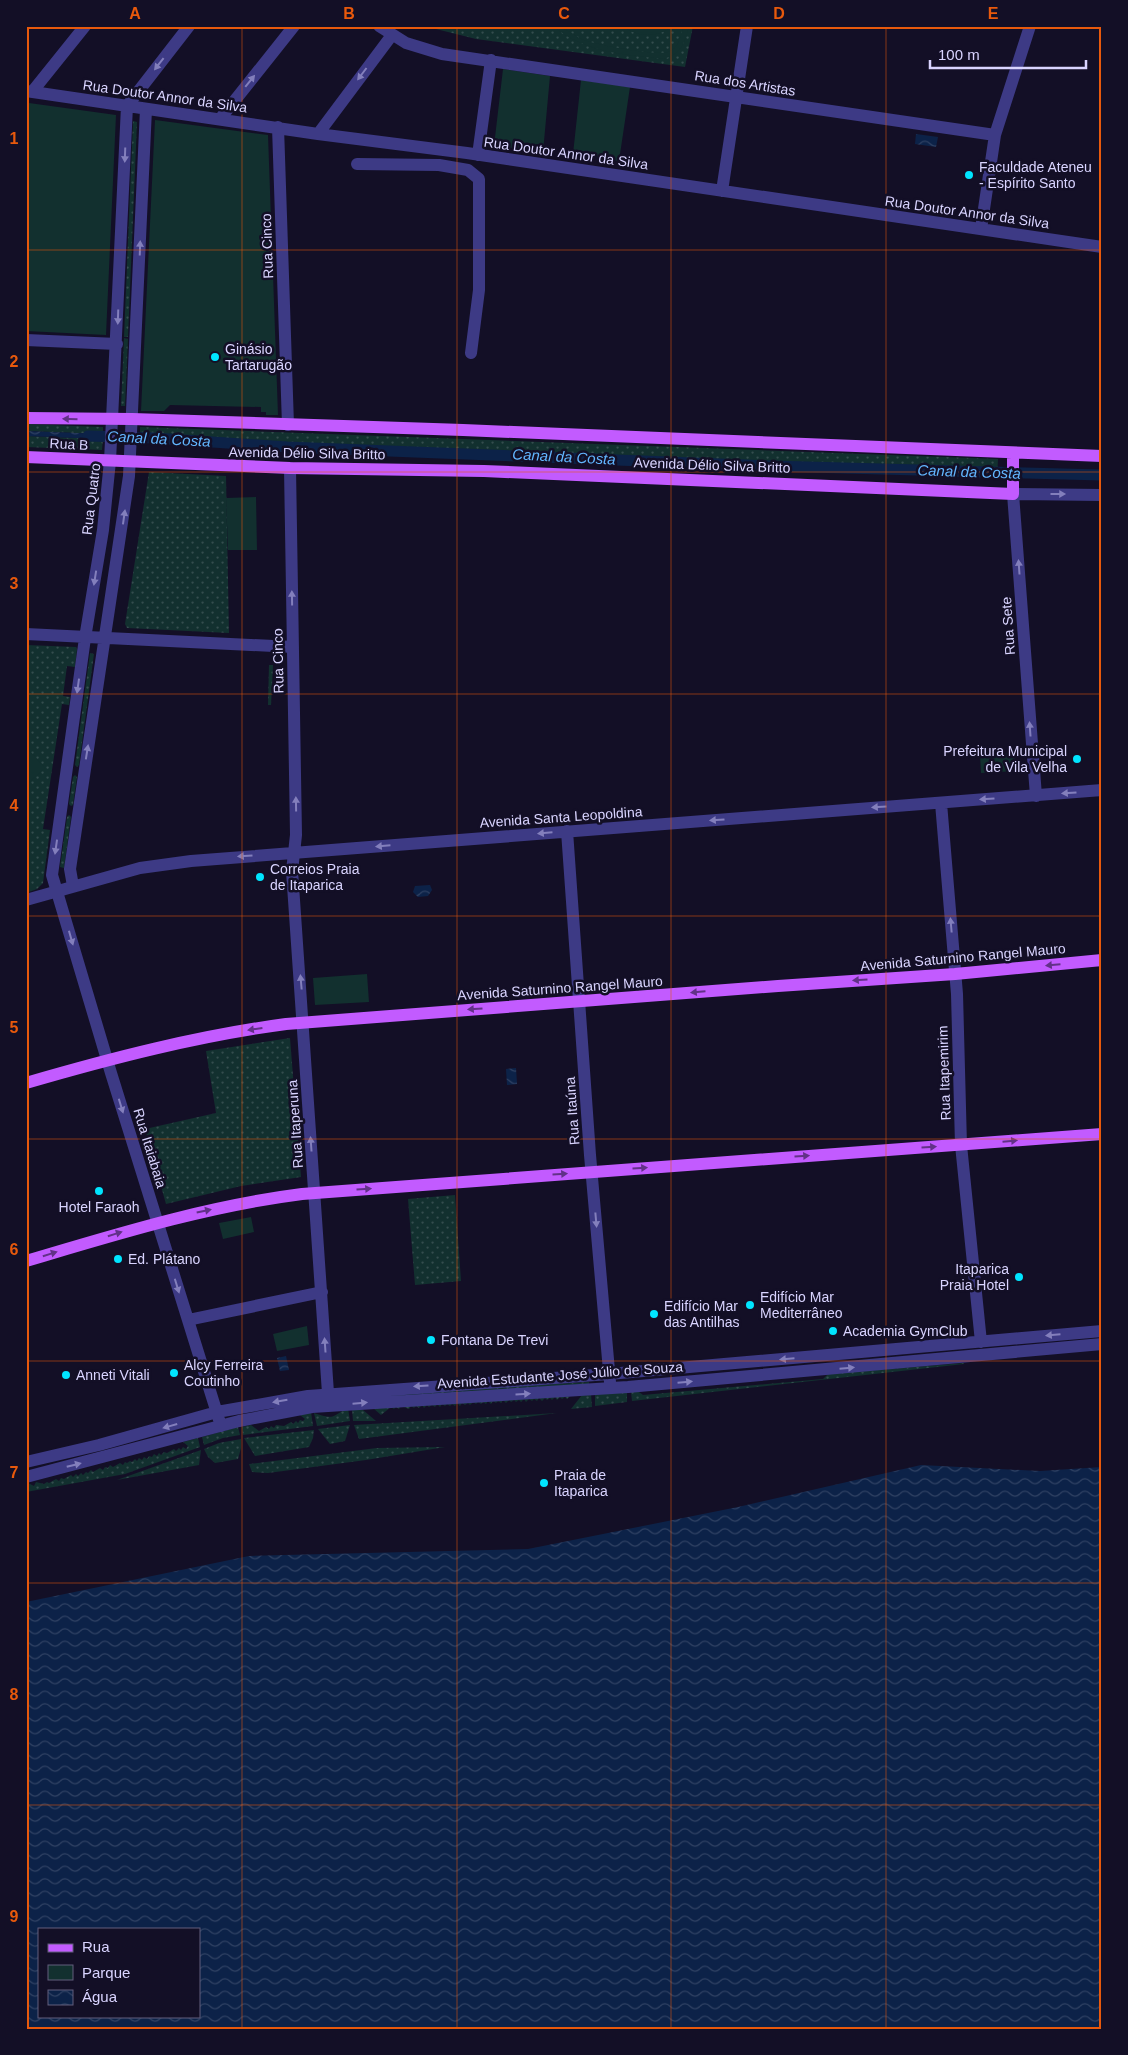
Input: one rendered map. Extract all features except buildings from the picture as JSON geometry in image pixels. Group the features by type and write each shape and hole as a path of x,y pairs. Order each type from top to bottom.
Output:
{"main road":[{"name":"Avenida Délio Silva Britto","path":"26,418 113,423 288,425 858,445 996,451 1013,459 1102,456"},
{"name":"Rua B","path":"26,457 110,462"},
{"name":"Rua Sete","path":"1013,459 1013,488"},
{"name":"Avenida Délio Silva Britto","path":"110,462 1013,488"},
{"name":"Avenida Saturnino Rangel Mauro","path":"26,1083 107,1060 204,1037 303,1022 955,974 1102,960"},
{"path":"26,1261 157,1222 236,1204 315,1193 1102,1134"}],"street":[{"path":"29,91 85,26"},
{"path":"127,106 190,26"},
{"path":"220,119 294,26"},
{"name":"Rua dos Artistas","path":"379,26 406,43 442,54 994,135"},
{"path":"722,191 747,26"},
{"path":"981,230 994,135 1029,26"},
{"path":"318,134 392,35"},
{"path":"478,155 491,60"},
{"name":"Rua Doutor Annor da Silva","path":"29,91 1102,247"},
{"name":"Rua Quatro","path":"57,891 52,875 85,638 103,530 112,446 127,106"},
{"path":"74,886 70,873 131,462 146,109"},
{"name":"Rua Cinco","path":"278,127 288,425"},
{"path":"357,164 439,165 468,170 479,179 479,290 471,353"},
{"path":"26,340 117,344"},
{"name":"Rua Cinco","path":"290,468 296,835 294,853"},
{"name":"Avenida Délio Silva Britto","path":"1013,488 1102,494"},
{"name":"Rua Sete","path":"1013,488 1036,796"},
{"path":"26,634 293,647"},
{"path":"67,770 84,772"},
{"name":"Avenida Santa Leopoldina","path":"26,900 140,868 164,864 1102,790"},
{"name":"Rua Itapemirim","path":"941,803 955,974 961,1145 982,1342"},
{"path":"61,812 78,814"},
{"name":"Rua Itaúna","path":"567,831 591,1171 610,1388"},
{"name":"Rua Itaperuna","path":"294,853 292,871 328,1393"},
{"name":"Rua Itaiabaia","path":"57,891 107,1060 221,1426"},
{"path":"188,1320 322,1292"},
{"name":"Avenida Estudante José Júlio de Souza","path":"26,1462 99,1445 217,1412 328,1393 609,1374 1102,1331"},
{"name":"Avenida Estudante José Júlio de Souza","path":"26,1477 221,1426 312,1407 610,1388 1102,1344"},
{"path":"312,1407 324,1402 328,1393"}],"green space":[{"path":"424,26 693,26 685,67 476,39"},
{"path":"553,26 566,29 580,38 591,42 652,53 662,53 675,48 683,26 689,26 686,38 678,51 674,55 662,59 605,51 591,47 578,42"},
{"path":"622,26 673,26 661,33 648,35 635,33"},
{"path":"503,69 550,76 543,152 494,146"},
{"path":"581,80 630,87 619,161 573,154"},
{"path":"29,103 116,115 106,335 26,331 26,112 29,111"},
{"path":"155,120 268,135 278,415 266,415 266,412 261,412 261,407 170,405 164,411 141,411"},
{"path":"133,121 137,122 128,337 124,337"},
{"path":"124,338 128,339 125,406 121,406"},
{"path":"26,424 103,427 103,434 26,431"},
{"path":"140,427 998,459 997,478 140,440"},
{"path":"26,436 103,439 102,450 26,447"},
{"path":"149,472 226,476 229,633 127,628 125,624"},
{"path":"256,497 257,550 228,550 226,498"},
{"path":"26,645 76,647 77,649 75,667 67,666 63,696 70,697 69,705 62,704 43,829 50,830 43,883 37,889 26,893"},
{"path":"90,653 94,654 79,765 77,767 75,765"},
{"path":"269,665 273,665 271,705 268,705"},
{"path":"26,747 45,768 26,785"},
{"path":"1015,752 1016,771 981,773 980,755"},
{"path":"75,775 77,777 73,805 71,806 69,804 73,777"},
{"path":"69,815 71,817 64,868 60,867 67,817"},
{"path":"367,974 369,1002 315,1005 313,978"},
{"path":"290,1038 301,1177 241,1186 166,1204 145,1129 216,1113 206,1051"},
{"path":"455,1195 461,1281 415,1285 408,1199"},
{"path":"251,1217 254,1232 223,1239 219,1223"},
{"path":"307,1326 309,1345 277,1351 273,1334"},
{"path":"964,1363 632,1401 631,1392 639,1392 643,1395 823,1379 828,1374"},
{"path":"589,1382 589,1385 353,1399 353,1396"},
{"path":"627,1392 627,1402 595,1406 595,1394"},
{"path":"591,1394 592,1407 571,1409 582,1395"},
{"path":"570,1396 567,1399 560,1397 557,1400 555,1397 552,1400 545,1398 542,1401 539,1398 537,1401 529,1399 526,1402 524,1399 521,1402 514,1400 511,1402 509,1400 506,1403 503,1400"},
{"path":"503,1400 501,1403 493,1401 491,1404 488,1401 486,1404 478,1402 476,1404 473,1402 470,1405 468,1403 465,1405 462,1403 460,1406 457,1403 455,1406 447,1404 445,1406 442,1404 440,1407 437,1404"},
{"path":"437,1404 435,1407 427,1405 424,1408 422,1405"},
{"path":"422,1405 419,1408 411,1406 409,1409 402,1406"},
{"path":"401,1406 399,1409 391,1407 381,1415 373,1408"},
{"path":"348,1408 350,1421 317,1426 314,1413 330,1417"},
{"path":"352,1409 363,1410 376,1421 353,1421"},
{"path":"311,1412 313,1426 243,1435 242,1427 251,1425 259,1431 266,1427 269,1429 271,1426 274,1428 276,1425 284,1426 291,1422 293,1424 296,1421 298,1423 300,1420 303,1421 305,1419 300,1415"},
{"path":"557,1413 359,1439 354,1425"},
{"path":"350,1425 345,1441 330,1444 318,1429"},
{"path":"238,1427 240,1435 223,1438 204,1445 202,1437"},
{"path":"314,1430 309,1447 255,1456 244,1438"},
{"path":"198,1438 200,1447 125,1474 26,1492 26,1482 34,1486 36,1482 44,1484 56,1479 59,1481 61,1478 64,1479 71,1475 73,1477 76,1474 78,1476 81,1473 83,1475 91,1470 93,1472 100,1468 103,1470 110,1465 113,1467 120,1463 123,1465 125,1462 132,1462 135,1459 137,1461 139,1458 142,1460 144,1457 147,1459 154,1454 157,1456 159,1453 161,1455 174,1449 176,1451 179,1448 181,1450 183,1447 186,1449 188,1446 183,1442"},
{"path":"241,1439 238,1459 215,1463 208,1457 204,1449 219,1443"},
{"path":"445,1447 268,1473 252,1472 249,1464 377,1448"},
{"path":"201,1450 199,1465 117,1480"}],"water":[{"path":"916,134 938,137 936,147 915,144"},
{"path":"26,431 103,434 103,439 26,436"},
{"path":"430,885 432,890 428,896 418,897 413,892 415,886"},
{"path":"516,1068 517,1084 507,1085 506,1069"},
{"path":"286,1356 289,1370 280,1371 277,1358"},
{"path":"921,1465 1040,1471 1102,1467 1102,2029 26,2029 26,1602 249,1556 528,1549 738,1507"}],"waterway":[{"name":"Canal da Costa","path":"88,436 154,438 287,447 771,466 1102,475"}],"place":[{"name":"Faculdade Ateneu - Espírito Santo","path":"969,175"},
{"name":"Ginásio Tartarugão","path":"215,357"},
{"name":"Prefeitura Municipal de Vila Velha","path":"1077,759"},
{"name":"Correios Praia de Itaparica","path":"260,877"},
{"name":"Hotel Faraoh","path":"99,1191"},
{"name":"Ed. Plátano","path":"118,1259"},
{"name":"Itaparica Praia Hotel","path":"1019,1277"},
{"name":"Edifício Mar Mediterrâneo","path":"750,1305"},
{"name":"Edifício Mar das Antilhas","path":"654,1314"},
{"name":"Academia GymClub","path":"833,1331"},
{"name":"Fontana De Trevi","path":"431,1340"},
{"name":"Alcy Ferreira Coutinho","path":"174,1373"},
{"name":"Anneti Vitali","path":"66,1375"},
{"name":"Praia de Itaparica","path":"544,1483"}]}
